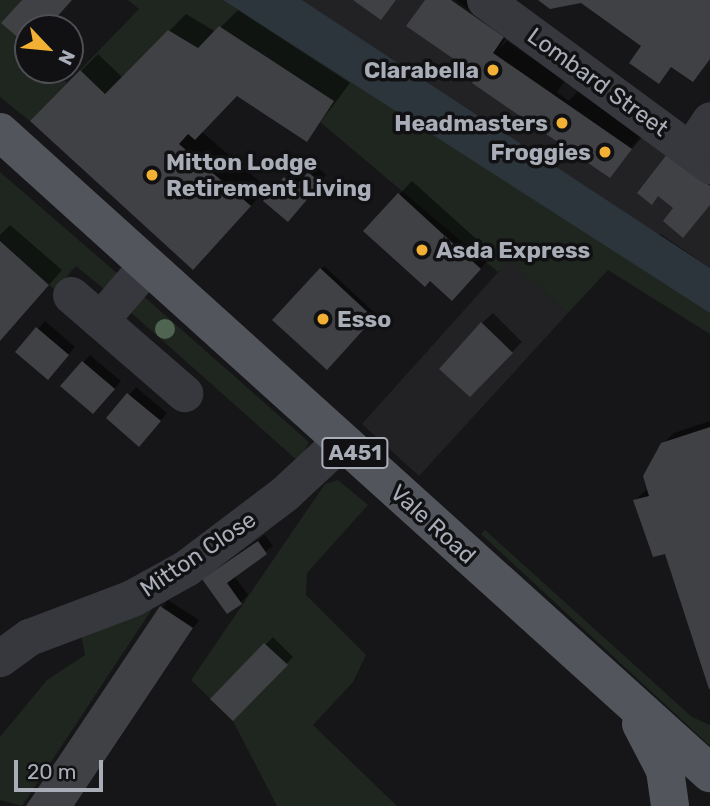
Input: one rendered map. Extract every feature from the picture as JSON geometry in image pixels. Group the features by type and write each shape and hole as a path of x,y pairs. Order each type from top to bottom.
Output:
{"main road":[{"name":"Vale Road","path":"0,132 710,773"},
{"path":"625,698 659,756 670,806"}],"street":[{"name":"Lombard Street","path":"485,0 703,145"},
{"path":"100,320 147,265"},
{"path":"71,295 184,393"},
{"name":"Mitton Close","path":"0,658 29,637 132,598 186,568 277,499 341,441"}],"shaded area":[{"path":"0,0 22,0 2,23 14,34 14,84 66,84 30,121 0,97"},
{"path":"128,0 223,0 703,307 710,313 710,334 608,270 568,313 509,261 498,272 320,122 333,100 219,26 198,48 168,30 105,94 84,74 84,66 139,9"},
{"path":"223,0 302,0 710,268 710,313"},
{"path":"302,0 456,0 504,36 493,53 631,148 641,134 710,186 710,268 661,234 649,234"},
{"path":"0,172 119,275 105,290 76,266 55,290 0,241"},
{"path":"509,260 568,313 419,476 362,424"},
{"path":"141,294 309,442 299,462 127,309"},
{"path":"338,480 368,505 307,573 306,595 366,655 353,682 313,725 397,806 277,806 233,721 191,680 325,484"},
{"path":"485,530 692,717 710,725 710,746 481,534"},
{"path":"158,600 22,806 0,800 0,737 47,680 85,655 78,619"}],"building":[{"path":"22,0 72,0 60,14 14,14 14,34 1,23"},
{"path":"353,0 396,0 381,20"},
{"path":"425,0 451,0 504,37 493,53 632,149 610,178 472,83 477,75 406,26"},
{"path":"538,0 710,0 710,59 693,82 671,67 659,84 629,63 641,46 581,3 550,9"},
{"name":"Mitton Lodge Retirement Living","path":"219,26 334,101 307,142 237,96 195,140 188,134 179,144 251,206 193,270 30,121 66,84 84,84 84,74 105,94 168,30 198,48"},
{"path":"668,153 710,186 710,205 683,238 663,221 673,208 658,196 652,205 637,193"},
{"path":"308,172 321,183 288,222 263,201 284,177 295,187"},
{"name":"Asda Express","path":"398,193 481,269 452,301 430,281 425,287 363,231"},
{"path":"0,241 49,285 0,341"},
{"name":"Esso","path":"320,268 374,318 327,370 272,320"},
{"path":"481,322 513,353 470,397 439,369"},
{"path":"36,327 69,355 48,380 15,352"},
{"path":"82,361 115,389 93,414 60,386"},
{"path":"127,393 161,421 139,447 106,418"},
{"path":"710,427 709,689 665,554 653,557 633,500 649,496 643,476 661,443"},
{"path":"258,541 267,554 227,583 242,604 227,614 202,579"},
{"path":"160,606 193,628 74,806 26,806"},
{"path":"264,643 288,665 233,721 210,699"}],"place":[{"name":"Clarabella","path":"493,70"},
{"name":"Headmasters","path":"562,123"},
{"name":"Froggies","path":"605,152"},
{"name":"Mitton Lodge Retirement Living","path":"152,175"},
{"name":"Asda Express","path":"422,250"},
{"name":"Esso","path":"323,319"}]}
